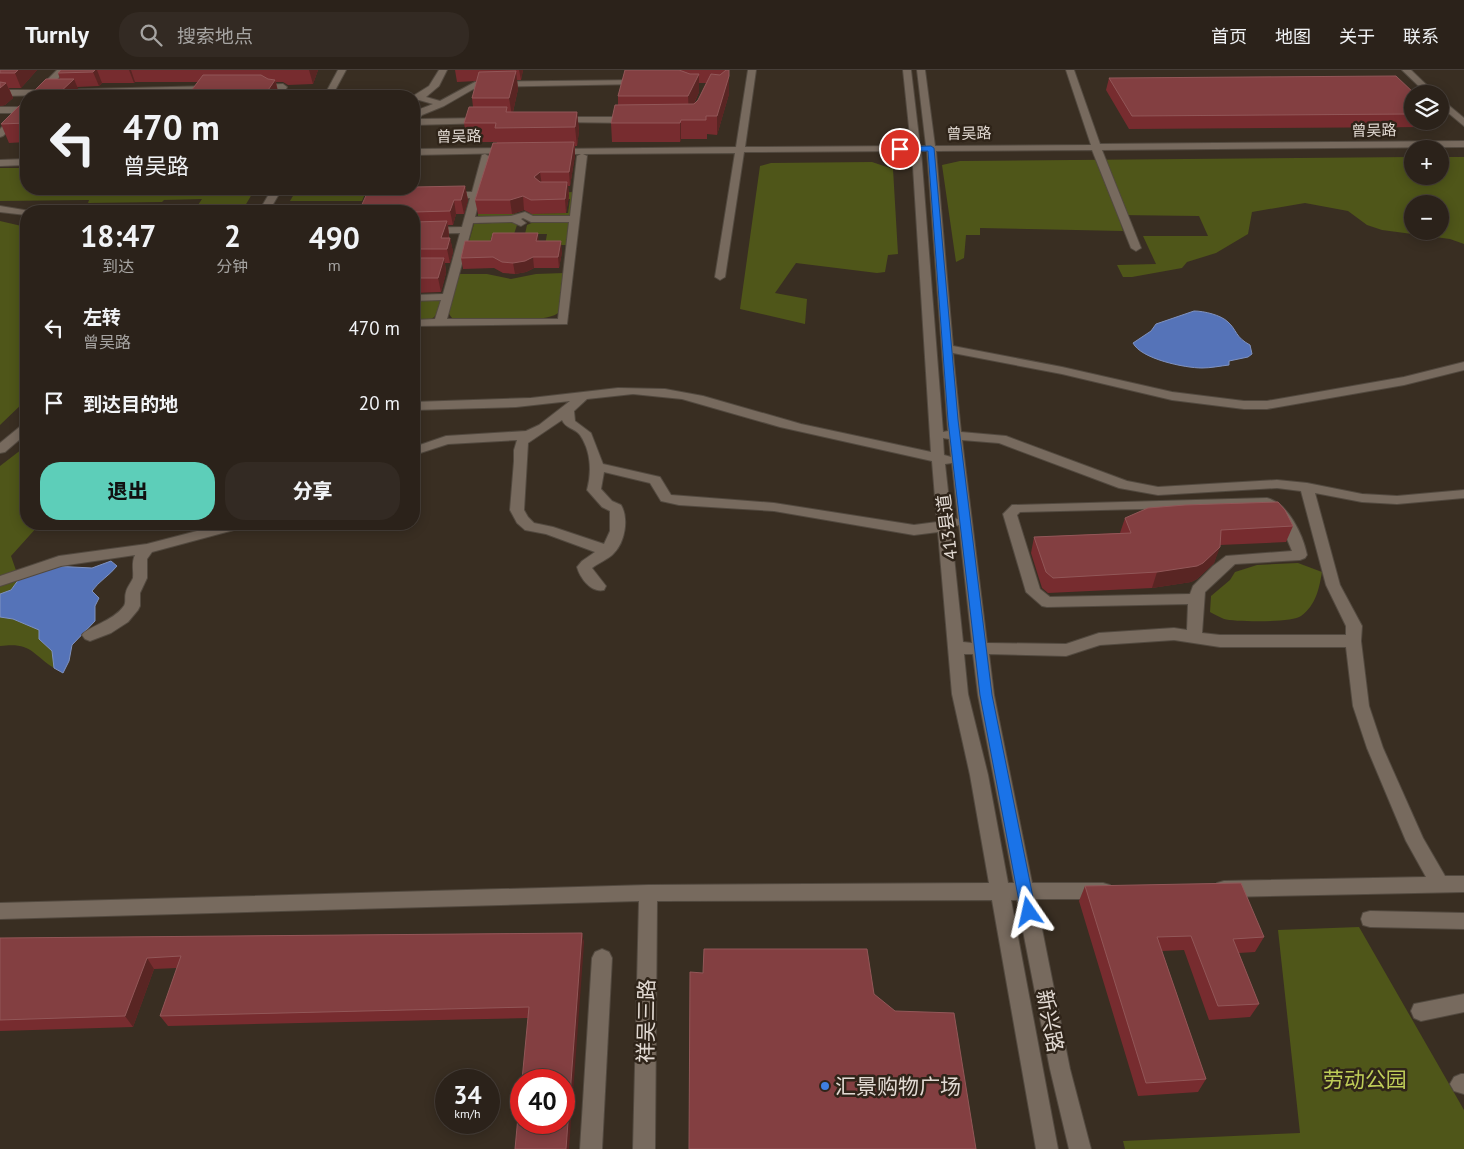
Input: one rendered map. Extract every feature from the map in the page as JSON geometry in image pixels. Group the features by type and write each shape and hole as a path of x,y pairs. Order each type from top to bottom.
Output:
{"street":[{"path":"42,90 62,70"},
{"path":"331,90 342,70"},
{"path":"420,96 435,87 443,70"},
{"path":"720,277 752,70"},
{"name":"413县道","path":"907,70 915,151 936,435 960,694 979,775 1000,893"},
{"name":"413县道","path":"921,70 931,151 955,436 986,695 1025,892"},
{"path":"1070,70 1097,150 1136,248"},
{"path":"1406,70 1422,85"},
{"path":"420,113 442,104 475,86 649,82"},
{"path":"250,88 283,86"},
{"path":"112,90 221,89"},
{"path":"0,93 20,94"},
{"path":"420,99 442,104"},
{"path":"0,110 20,108"},
{"path":"1449,109 1464,123"},
{"path":"0,134 20,113"},
{"path":"420,120 498,121"},
{"path":"545,121 642,120"},
{"name":"曾吴路","path":"1097,150 1464,144"},
{"name":"曾吴路","path":"740,152 582,156 544,154 740,152 1097,150 1404,150"},
{"path":"1449,150 1464,150"},
{"name":"曾吴路","path":"420,152 524,151"},
{"path":"0,156 20,156"},
{"path":"420,324 563,322 575,219 574,191 582,156"},
{"name":"曾吴路","path":"420,157 514,157"},
{"path":"440,323 447,298 451,268 467,225 485,157"},
{"path":"0,163 20,162"},
{"path":"436,195 476,195"},
{"path":"0,209 20,211"},
{"path":"420,230 522,220 575,219"},
{"path":"520,234 522,220"},
{"path":"420,298 447,298"},
{"path":"948,348 1027,362 1170,394 1248,406 1404,381 1464,366"},
{"path":"420,406 533,402 585,394 647,391 676,394 736,408 815,431 958,462"},
{"path":"420,449 446,440 529,434 543,428 568,410 574,402 585,394"},
{"path":"568,410 567,420 570,425 584,433 595,454 598,468 594,490 607,504 616,508 620,516 620,525 608,550 593,558 584,567 586,574 599,586"},
{"path":"0,449 20,433"},
{"path":"529,434 522,442 520,450 521,461 517,510 522,520 530,527 548,530 596,548 608,550"},
{"path":"936,435 1001,439 1124,485 1158,491 1277,484 1307,487 1362,498 1397,500 1464,494"},
{"path":"598,468 655,480 666,498 679,501 774,506 914,530 931,529 965,520"},
{"path":"1307,487 1333,585 1354,626 1353,641 1361,706 1375,748 1414,841 1440,885"},
{"path":"1194,638 1198,590 1218,569 1231,559 1300,555 1298,545 1275,507 1267,502 1057,506 1017,508 1010,514 1033,592 1047,602 1196,599"},
{"path":"0,581 59,561 147,549 218,530"},
{"path":"90,635 106,629 123,618 133,606 133,593 140,578 140,559 147,549"},
{"path":"956,648 1066,650 1099,639 1174,634 1220,641 1353,641"},
{"path":"1203,889 1464,884"},
{"path":"0,911 648,893 1124,891"},
{"name":"新兴路","path":"1025,892 1060,1069 1080,1149"},
{"name":"祥吴三路","path":"644,1149 648,893"},
{"name":"新兴路","path":"1000,893 1047,1149"},
{"path":"1370,919 1464,921"},
{"path":"591,1149 602,958"},
{"path":"1421,1011 1464,1003"}],"green space":[{"path":"1404,157 1404,185 1449,185 1449,157 1464,157 1464,244 1449,239 1449,195 1404,195 1404,233 1382,230 1367,225 1348,211 1305,203 1252,212 1248,234 1216,253 1187,262 1182,268 1132,277 1123,277 1117,265 1156,264 1143,236 1208,236 1199,216 1118,215 1123,231 980,228 980,235 966,235 964,258 956,262 942,165 960,161"},
{"path":"872,162 893,169 898,254 888,255 885,272 877,273 796,263 775,293 807,299 805,324 740,309 760,166 771,163"},
{"path":"0,168 20,168 20,195 251,195 246,205 198,205 202,199 164,200 162,202 88,203 89,200 0,201"},
{"path":"575,192 569,217 478,217 478,214 568,213 570,199 540,199 541,193"},
{"path":"294,195 364,195 362,201 290,201"},
{"path":"0,221 20,226 20,406 0,425"},
{"path":"536,221 566,222 570,224 566,245 545,245 547,234 525,234 527,225"},
{"path":"512,222 517,225 514,234 492,235 489,245 468,245 474,224"},
{"path":"564,273 559,312 553,316 512,321 459,321 452,317 448,310 458,274 487,274 511,279 536,274"},
{"path":"420,300 442,300 436,315 420,320"},
{"path":"20,451 20,530 34,530 11,556 19,579 11,590 0,594 0,466"},
{"path":"1298,563 1322,572 1313,602 1301,616 1276,621 1239,621 1224,619 1210,612 1211,596 1230,580 1235,572 1257,565"},
{"path":"0,617 13,619 39,630 39,639 52,651 54,668 25,647 0,646"},
{"name":"劳动公园","path":"1359,927 1464,1110 1464,1149 1125,1149 1123,1141 1300,1133 1278,930"}],"water":[{"path":"1194,311 1221,317 1250,345 1252,354 1248,357 1229,361 1229,365 1194,368 1154,358 1138,349 1133,343 1151,331 1156,324"},
{"path":"111,561 117,566 92,591 99,598 95,606 95,621 72,645 69,661 63,673 54,668 52,651 39,639 39,630 13,619 0,617 0,594 11,590 19,579 53,566 92,568"}],"building":[{"path":"0,70 18,70 15,73 0,73"},
{"path":"61,70 95,70 93,72 58,73"},
{"path":"625,70 679,70 690,74 699,74 688,96 618,96"},
{"path":"729,70 729,76 717,116 706,116 706,120 681,120 680,123 611,123 615,105 694,104 698,100 711,74 720,75"},
{"path":"516,71 509,98 472,98 479,72"},
{"path":"203,75 261,75 275,80 268,90 192,90"},
{"path":"1396,76 1406,85 1404,114 1132,116 1109,78"},
{"path":"46,79 74,79 62,90 35,90"},
{"path":"0,82 6,83 0,88"},
{"path":"20,105 20,123 1,124"},
{"path":"469,107 507,107 506,112 577,112 575,127 495,128 496,123 464,123"},
{"path":"574,142 569,172 540,172 534,177 540,182 567,182 565,199 531,200 523,196 510,200 475,200 493,143"},
{"path":"465,186 461,200 454,200 450,211 420,212 420,205 362,205 366,195 420,195 420,187"},
{"path":"447,221 441,238 450,238 447,249 420,249 420,222"},
{"path":"493,233 538,233 536,241 561,241 558,257 533,257 525,261 513,263 502,262 493,257 461,258 465,241 491,241"},
{"path":"420,258 444,258 438,278 420,278"},
{"path":"1278,502 1285,510 1293,526 1221,530 1220,547 1203,563 1197,566 1157,572 1053,578 1046,572 1034,537 1131,533 1125,518 1148,508"},
{"path":"1241,883 1264,937 1233,939 1259,1004 1218,1006 1191,936 1157,937 1206,1079 1146,1083 1085,886"},
{"path":"582,933 572,1069 523,1069 529,1007 160,1016 181,956 147,958 125,1016 0,1020 0,938"},
{"name":"汇景购物广场","path":"704,949 867,949 874,994 895,1011 954,1013 976,1149 689,1149 690,972 703,973"},
{"path":"516,1134 567,1134 566,1149 515,1149"}],"place":[{"name":"汇景购物广场","path":"825,1086"}],"route":[{"path":"900,149 931,148 953,420 986,695 1029,912"}]}
